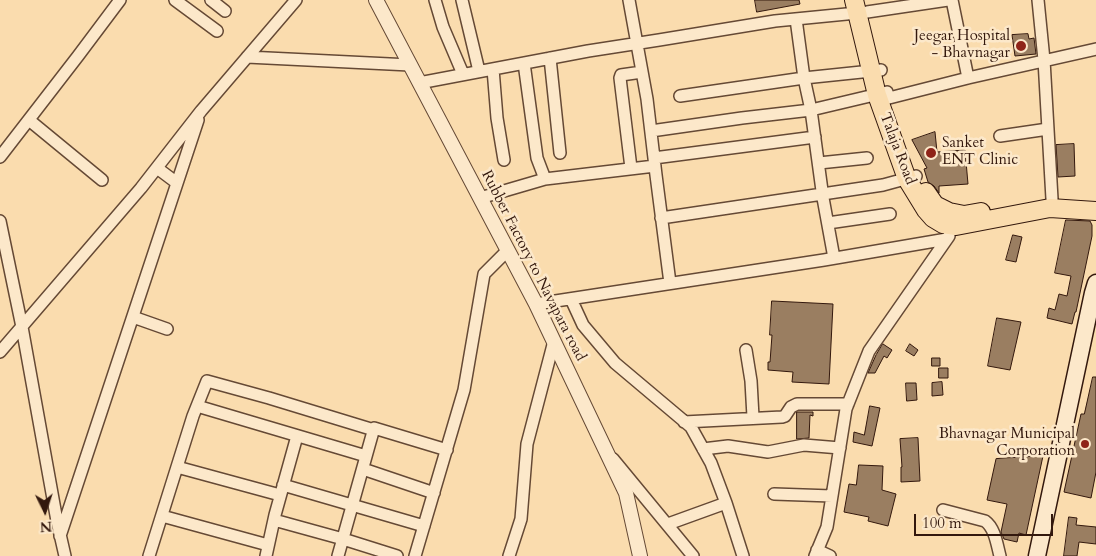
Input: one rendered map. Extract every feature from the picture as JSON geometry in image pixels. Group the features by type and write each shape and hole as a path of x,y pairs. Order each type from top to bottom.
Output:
{"main road":[{"name":"Talaja Road","path":"860,6 884,95 911,177 926,210 936,213 943,224 956,227 1052,199 1096,201"},
{"path":"956,227 1050,208 1096,211"},
{"path":"1037,556 1096,284"}],"street":[{"path":"0,157 120,0"},
{"path":"175,0 217,31"},
{"path":"211,0 225,11"},
{"path":"0,352 141,188 201,111 296,0"},
{"name":"Rubber Factory to Navapara road","path":"376,0 554,341 626,493 640,556"},
{"path":"435,0 443,27 463,74"},
{"path":"462,0 479,71"},
{"path":"628,0 647,99 670,283"},
{"path":"419,83 588,51 796,19 860,6 948,0"},
{"path":"952,0 968,78"},
{"path":"1038,0 1044,60 1052,199"},
{"path":"796,19 834,258"},
{"path":"651,131 811,110 968,78 1096,49"},
{"path":"247,57 410,65"},
{"path":"550,58 560,154"},
{"path":"524,63 537,158 545,179"},
{"path":"493,69 497,118 504,160"},
{"path":"680,96 804,78 876,70"},
{"path":"631,168 620,78 621,74 642,72"},
{"path":"60,536 201,111"},
{"path":"29,120 102,180"},
{"path":"1000,136 1048,129"},
{"path":"480,198 545,179 631,168 654,162 815,137"},
{"path":"819,163 867,158"},
{"path":"157,168 177,183"},
{"path":"662,218 883,185 911,177"},
{"path":"828,223 890,214"},
{"path":"0,221 22,327 64,556"},
{"path":"536,304 834,258 956,227"},
{"path":"830,556 816,553 827,527 846,408 870,351 956,227"},
{"path":"415,556 464,390 484,274 508,250"},
{"path":"571,299 583,325 614,363 691,427 710,463 726,503 743,556"},
{"path":"133,317 167,330"},
{"path":"509,556 521,518 527,444 554,341"},
{"path":"746,350 754,418"},
{"path":"149,556 197,406 207,381 447,450"},
{"path":"684,422 785,416 791,407 797,404 848,404"},
{"path":"197,406 366,456"},
{"path":"338,556 374,430"},
{"path":"162,516 267,551 296,436"},
{"path":"703,449 728,446 768,452 804,445 840,448"},
{"path":"604,447 693,556"},
{"path":"177,467 353,506 424,526"},
{"path":"363,469 434,493"},
{"path":"774,494 832,496"},
{"path":"668,524 726,503"},
{"path":"943,510 989,523 1000,556"},
{"path":"274,520 396,556"}],"building":[{"path":"755,0 799,0 800,4 757,12"},
{"path":"1028,34 1029,39 1034,38 1036,54 1015,56 1012,35"},
{"path":"935,132 937,152 965,150 968,184 939,186 939,193 928,182 924,169 927,168 912,140"},
{"path":"1074,144 1075,176 1058,177 1056,145"},
{"path":"1066,220 1090,221 1092,225 1092,236 1072,324 1047,318 1049,308 1055,310 1059,294 1067,296 1071,276 1055,273"},
{"path":"1013,235 1022,237 1016,262 1006,260"},
{"path":"772,301 833,304 829,384 792,382 793,372 768,370 772,335 770,335"},
{"path":"997,318 1021,322 1010,370 988,366"},
{"path":"883,344 892,350 887,358 884,356 875,373 868,373 876,355"},
{"path":"910,344 918,350 914,356 906,351"},
{"path":"932,358 940,358 940,366 932,366"},
{"path":"939,368 948,368 948,378 939,378"},
{"name":"Bhavnagar Municipal Corporation","path":"1093,377 1096,377 1096,472 1091,498 1064,492 1081,414 1084,414"},
{"path":"942,382 943,395 932,396 932,383"},
{"path":"906,383 916,383 917,400 907,401"},
{"path":"870,406 880,408 872,446 853,442 854,432 864,435"},
{"path":"797,412 813,412 813,416 810,415 809,438 797,439"},
{"path":"918,438 920,481 901,482 900,439"},
{"path":"1043,456 1026,535 1019,533 1017,542 1004,539 1001,532 1007,504 987,500 996,459"},
{"path":"859,465 883,466 882,490 896,494 888,526 868,521 869,517 844,512 849,484 856,485"},
{"path":"1069,517 1077,518 1076,525 1096,527 1096,544 1079,542 1077,556 1064,556"}],"place":[{"name":"Jeegar Hospital - Bhavnagar","path":"1021,46"},
{"name":"Sanket ENT Clinic","path":"931,153"},
{"name":"Bhavnagar Municipal Corporation","path":"1085,444"}]}
